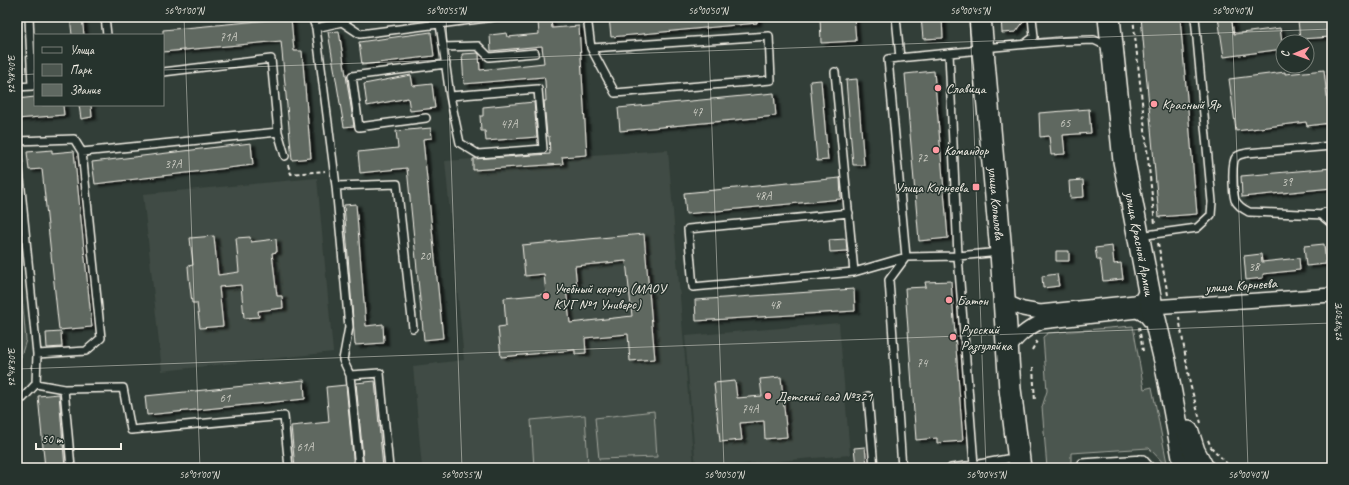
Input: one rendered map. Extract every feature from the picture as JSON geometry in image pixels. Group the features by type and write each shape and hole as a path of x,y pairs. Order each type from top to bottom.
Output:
{"main road":[{"name":"улица Копылова","path":"980,17 1001,252 1008,350 1011,465"},
{"name":"улица Красной Армии","path":"1109,17 1111,48 1124,162 1147,234 1156,298 1156,325 1165,361 1185,468"},
{"path":"1165,361 1194,452 1203,468"}],"street":[{"name":"улица Корнеева","path":"1156,298 1332,295"},
{"path":"1004,302 1023,309 1040,312 1135,302 1156,298"},
{"path":"1008,350 1018,337 1028,328 1041,322 1137,311 1145,315 1156,325"}],"lane":[{"path":"17,87 32,86 29,17"},
{"path":"105,17 107,34"},
{"path":"312,17 316,28 336,186 349,327 343,360 350,375 359,468"},
{"path":"316,28 342,22 360,34 439,20 494,17"},
{"path":"587,17 591,48 615,93 771,80 769,36 591,48"},
{"path":"896,17 900,58"},
{"path":"1026,44 1034,37 1032,17"},
{"path":"1147,234 1197,228 1211,215 1212,202 1195,17"},
{"path":"439,20 450,96 460,143 478,154 543,149 538,89 450,96"},
{"path":"902,468 889,280 906,256 888,59 949,54 983,48 1026,44 1094,40 1111,48"},
{"path":"443,48 478,46 489,57 535,53"},
{"path":"949,54 958,256 974,466"},
{"path":"164,72 271,59 278,132 285,156"},
{"path":"426,118 359,127 352,76 446,64"},
{"path":"835,72 854,272"},
{"path":"82,152 278,132"},
{"path":"17,141 74,139 82,152 101,338 86,351 37,354"},
{"path":"1329,217 1249,212 1242,209 1235,199 1233,164 1235,158 1239,154 1332,146"},
{"path":"17,148 37,354 36,384 23,398 17,398"},
{"path":"336,186 397,184 413,328"},
{"path":"848,213 688,229 693,287 854,272 906,256 958,256 1001,252"},
{"path":"350,375 380,373 389,468"},
{"path":"36,384 64,389 123,388 132,430 284,416 289,468"},
{"path":"64,389 71,468"},
{"path":"868,396 874,468"},
{"path":"1083,468 1082,463 1144,458 1151,468"},
{"path":"1136,468 1140,459"},
{"path":"951,468 1011,465"}],"path":[{"path":"1133,17 1147,234 1156,298"},
{"path":"285,156 291,174 334,170"},
{"path":"1143,351 1156,325 1179,317 1190,384 1203,427"},
{"path":"1032,350 1037,341"},
{"path":"1033,366 1035,402"},
{"path":"1206,433 1211,447 1231,468"}],"shaded area":[{"path":"668,150 694,468 422,468 413,366 464,360 445,161 473,159 474,170 563,164 575,156"},
{"path":"317,178 333,352 162,371 143,194"},
{"name":"Детский сад №321","path":"839,323 850,455 696,468 685,336"}],"green space":[{"path":"17,243 26,340 17,369"},
{"path":"1133,326 1144,389 1152,387 1168,468 1149,448 1071,453 1071,468 1047,468 1042,407 1047,391 1043,337 1048,333"},
{"path":"654,411 657,457 599,459 595,418"},
{"path":"585,415 588,465 534,468 531,420"}],"building":[{"path":"70,17 82,17 84,34 72,34"},
{"path":"609,17 757,17 757,23 611,37"},
{"path":"820,17 854,17 856,41 821,43"},
{"path":"921,17 942,17 943,38 923,39"},
{"path":"1001,17 1027,17 1016,32 1002,33"},
{"path":"1141,17 1180,17 1197,214 1159,217"},
{"path":"1218,17 1231,17 1234,34 1280,28 1281,34 1275,34 1275,50 1224,57"},
{"path":"1309,17 1329,17 1331,37 1315,38 1315,34 1299,34 1298,21 1309,20"},
{"path":"291,18 294,51 302,51 311,158 292,160 281,41 164,52 163,30"},
{"path":"551,21 552,28 579,26 587,155 562,157 563,164 473,170 473,159 550,154 544,101 546,101 545,81 544,77 464,84 462,54 478,53 480,70 544,63 542,46 491,51 490,35 507,33 508,37 539,34 538,22"},
{"path":"339,31 354,126 344,127 328,32"},
{"path":"431,32 434,56 362,65 359,42"},
{"path":"1324,70 1330,123 1307,126 1306,122 1236,131 1229,79 1275,73 1315,74 1315,71"},
{"path":"934,71 948,238 919,241 905,74"},
{"path":"411,75 413,86 432,84 435,108 410,111 408,98 367,106 364,84"},
{"path":"857,79 864,165 853,165 846,80"},
{"path":"821,80 828,160 817,161 810,81"},
{"path":"774,93 776,116 620,131 618,108"},
{"path":"34,97 34,106 63,106 64,115 17,119 17,99"},
{"path":"534,102 537,137 486,141 485,131 481,131 480,116 483,116 483,107"},
{"path":"79,106 91,106 92,117 81,119"},
{"path":"1089,109 1091,133 1063,135 1065,154 1051,155 1049,136 1040,137 1039,113"},
{"path":"431,128 432,138 423,139 443,338 424,340 407,168 360,173 358,152 398,148 396,131"},
{"path":"251,143 253,165 95,184 92,162"},
{"path":"52,150 52,153 74,151 92,327 59,330 42,169 29,170 27,152"},
{"path":"1332,168 1332,188 1242,197 1241,176"},
{"path":"840,178 841,199 686,214 684,193"},
{"path":"1083,180 1084,197 1070,198 1069,181"},
{"path":"356,204 366,326 383,324 384,343 355,345 344,205"},
{"name":"Учебный корпус (МАОУ КУГ №1 Универс)","path":"644,234 655,359 630,361 628,334 585,338 586,353 575,354 575,350 501,357 498,327 506,326 504,298 546,294 544,274 525,276 522,245","holes":["626,261 632,316 570,323 566,288 577,287 575,266"]},
{"path":"214,236 218,275 239,272 236,238 250,237 251,242 276,239 277,252 272,253 277,296 282,296 283,308 258,311 259,317 244,318 241,285 219,287 223,326 200,328 197,303 192,303 189,278 188,266 193,265 190,238"},
{"path":"846,239 847,251 830,252 829,240"},
{"path":"1324,244 1326,264 1306,266 1304,246"},
{"path":"1112,246 1114,264 1121,263 1123,279 1103,281 1100,260 1097,260 1095,248"},
{"path":"1056,251 1069,251 1069,261 1056,261"},
{"path":"1261,254 1262,262 1299,258 1300,270 1263,274 1263,278 1246,280 1244,256"},
{"path":"1057,274 1059,286 1043,288 1042,276"},
{"path":"951,281 963,441 937,443 937,438 916,440 905,288 926,287 925,282"},
{"path":"854,289 855,311 696,321 695,300"},
{"path":"61,332 62,347 47,348 46,333"},
{"path":"781,377 787,437 765,439 764,421 740,423 742,440 720,442 714,383 735,381 737,398 762,396 760,379"},
{"path":"304,380 305,399 147,415 145,396"},
{"path":"375,381 383,468 364,468 356,383"},
{"path":"346,385 354,468 295,468 291,426 329,422 326,387"},
{"path":"59,394 65,468 45,468 38,396"},
{"path":"865,447 867,465 856,466 854,448"}],"place":[{"name":"Славица","path":"938,88"},
{"name":"Красный Яр","path":"1154,104"},
{"name":"Командор","path":"936,150"},
{"name":"Улица Корнеева","path":"976,187"},
{"name":"Учебный корпус (МАОУ КУГ №1 Универс)","path":"546,296"},
{"name":"Батон","path":"949,300"},
{"name":"Русский Разгуляйка","path":"953,337"},
{"name":"Детский сад №321","path":"768,396"}]}
